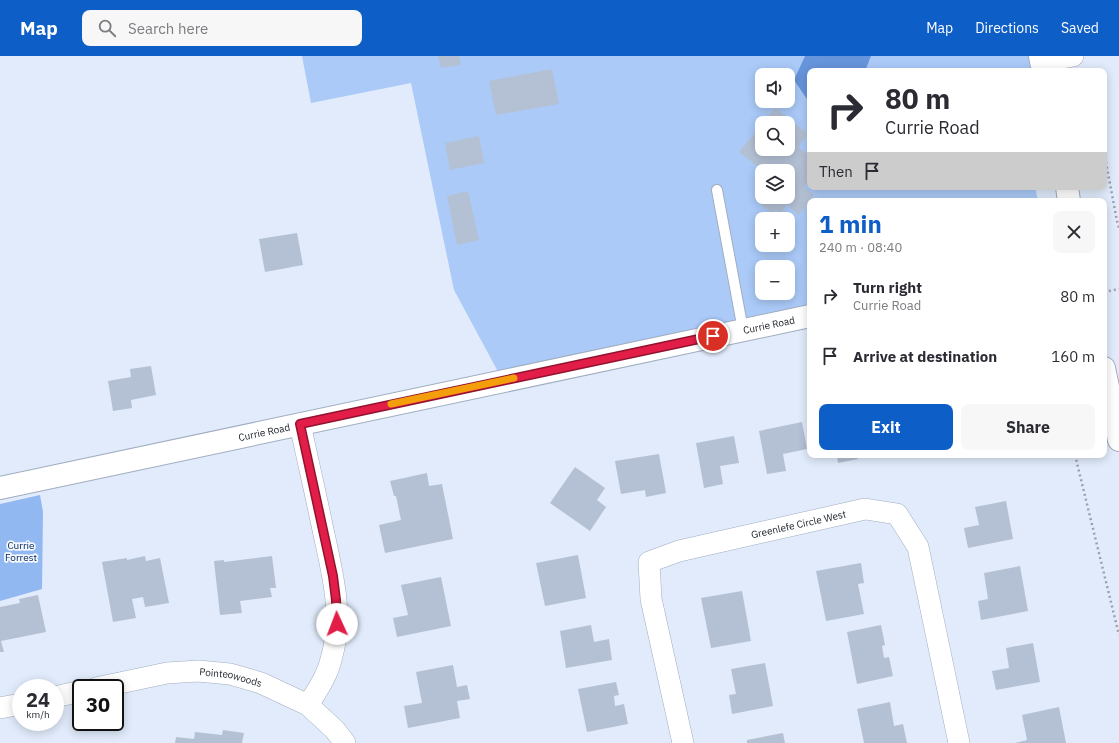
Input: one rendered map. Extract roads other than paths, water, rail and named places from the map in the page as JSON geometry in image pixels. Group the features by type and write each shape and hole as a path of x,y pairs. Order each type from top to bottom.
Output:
{"street":[{"path":"1042,63 1073,56"},
{"name":"Currie Road","path":"0,488 807,317"},
{"path":"1107,382 1119,440"},
{"path":"300,424 333,576 337,612 336,641 332,657 323,681 308,705"},
{"name":"Greenlefe Circle West","path":"683,743 651,599 649,562 680,551 865,510 897,514 918,547 959,743"},
{"name":"Pointeowoods","path":"124,682 167,673 198,671 230,674 261,683 308,705 335,730 345,743"},
{"path":"0,708 12,706"}],"lane":[{"path":"717,190 743,330"}],"park label":[{"name":"Currie Forrest","path":"21,550"}]}
